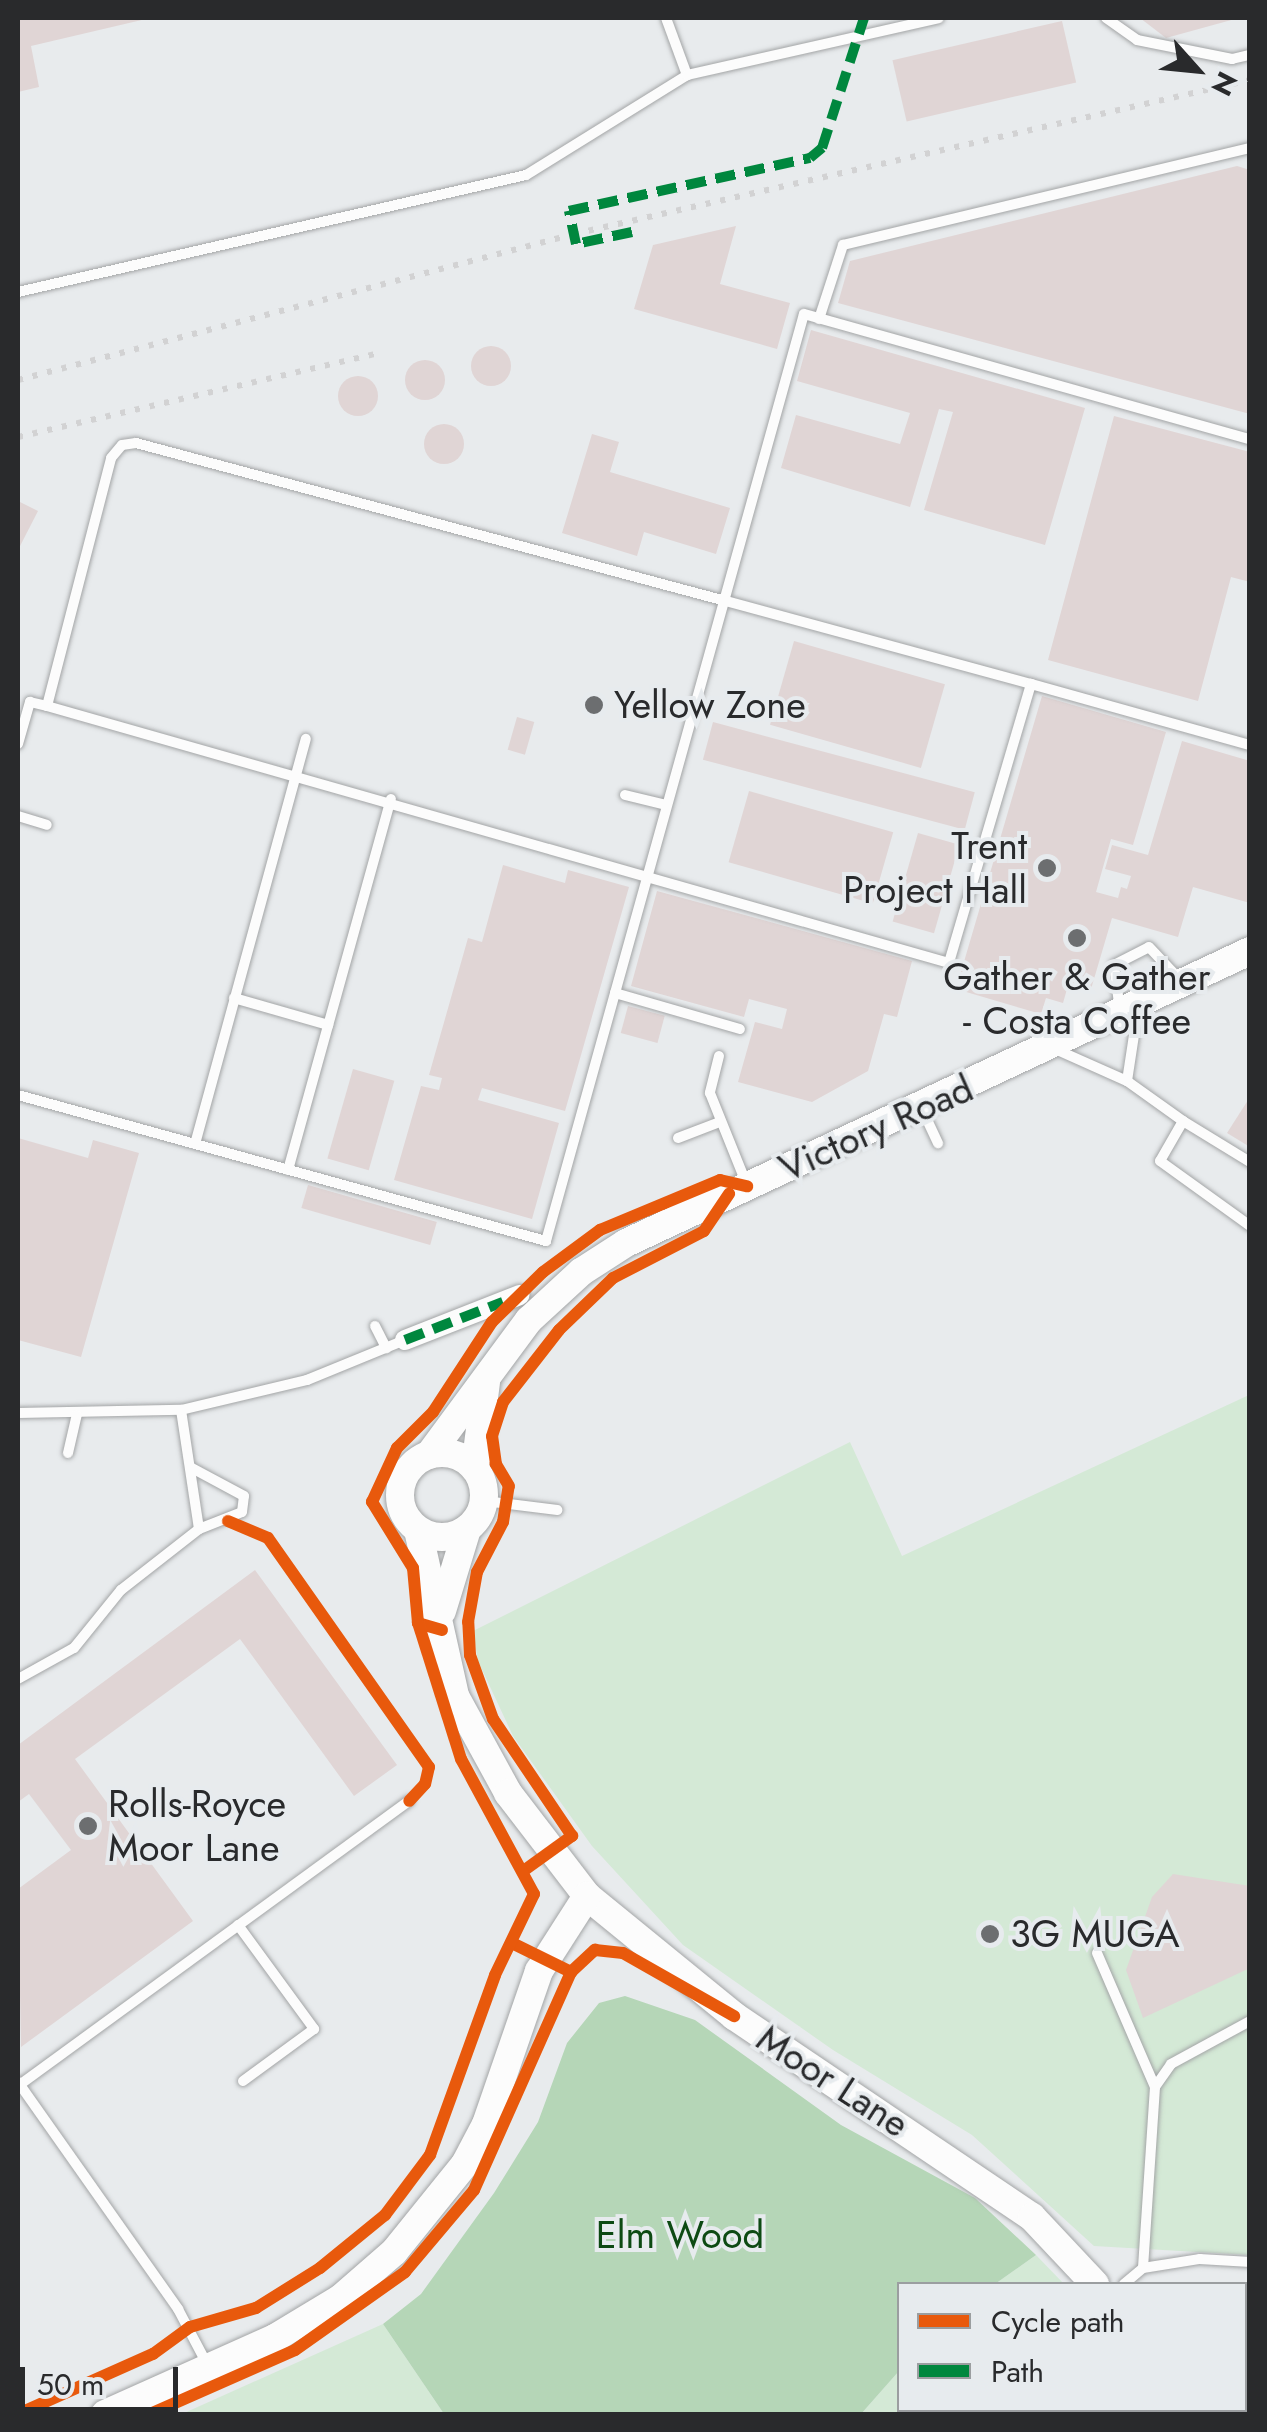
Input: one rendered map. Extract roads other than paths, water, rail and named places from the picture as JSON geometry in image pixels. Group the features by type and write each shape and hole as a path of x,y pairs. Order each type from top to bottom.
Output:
{"street":[{"name":"Victory Road","path":"428,1455 530,1320 581,1272 747,1186 1053,1048 1250,951"},
{"path":"395,1344 520,1295"},
{"name":"Victory Road","path":"475,1468 486,1380"},
{"path":"454,1454 475,1468 484,1501 468,1530 443,1538 418,1530 404,1513 400,1490 410,1468 428,1455 454,1454"},
{"name":"Moor Lane","path":"418,1530 441,1613 455,1696 480,1747 542,1842 587,1896 734,2016 1032,2218 1093,2282"},
{"name":"Moor Lane","path":"441,1613 468,1530"},
{"path":"105,2414 209,2369 342,2298 431,2210 486,2124 538,1970 587,1896"}],"lane":[{"path":"666,18 687,75"},
{"path":"18,292 526,175 687,75 939,18"},
{"path":"1106,18 1137,40 1232,59 1250,55"},
{"path":"819,319 843,245 1250,148"},
{"path":"18,1095 546,1241 804,314 1250,439"},
{"path":"47,706 112,458 122,446 136,443 1250,745"},
{"path":"18,744 30,702 391,799 949,962 1030,684"},
{"path":"195,1144 306,739"},
{"path":"625,794 666,805"},
{"path":"288,1170 391,799"},
{"path":"18,816 46,825"},
{"path":"1127,1081 1130,1012 1114,965 1148,948 1184,986"},
{"path":"615,992 740,1029"},
{"path":"234,998 328,1025"},
{"path":"1053,1048 1127,1081 1183,1122 1250,1162"},
{"path":"719,1056 710,1094 747,1186"},
{"path":"921,1107 938,1144"},
{"path":"678,1138 720,1122"},
{"path":"1183,1122 1160,1161 1250,1226"},
{"path":"18,1413 76,1415 181,1410 307,1380 395,1344 376,1326"},
{"path":"181,1410 199,1529"},
{"path":"68,1453 76,1415"},
{"path":"18,1679 74,1648 121,1590 199,1529 242,1512 244,1496 192,1468"},
{"path":"484,1501 558,1510"},
{"path":"209,2369 184,2318 18,2085 409,1800"},
{"path":"238,1925 314,2030 242,2081"},
{"path":"1096,1953 1155,2087 1142,2268"},
{"path":"1155,2087 1170,2064 1250,2021"},
{"path":"1126,2282 1142,2268 1200,2259 1250,2262"}],"railway":[{"path":"18,380 574,234 1250,80"},
{"path":"18,437 375,354"}],"place":[{"name":"Yellow Zone","path":"594,705"},
{"name":"Trent Project Hall","path":"1047,868"},
{"name":"Gather & Gather - Costa Coffee","path":"1077,938"},
{"name":"Rolls-Royce Moor Lane","path":"88,1826"},
{"name":"3G MUGA","path":"990,1934"}],"park label":[{"name":"Elm Wood","path":"680,2235"}]}
